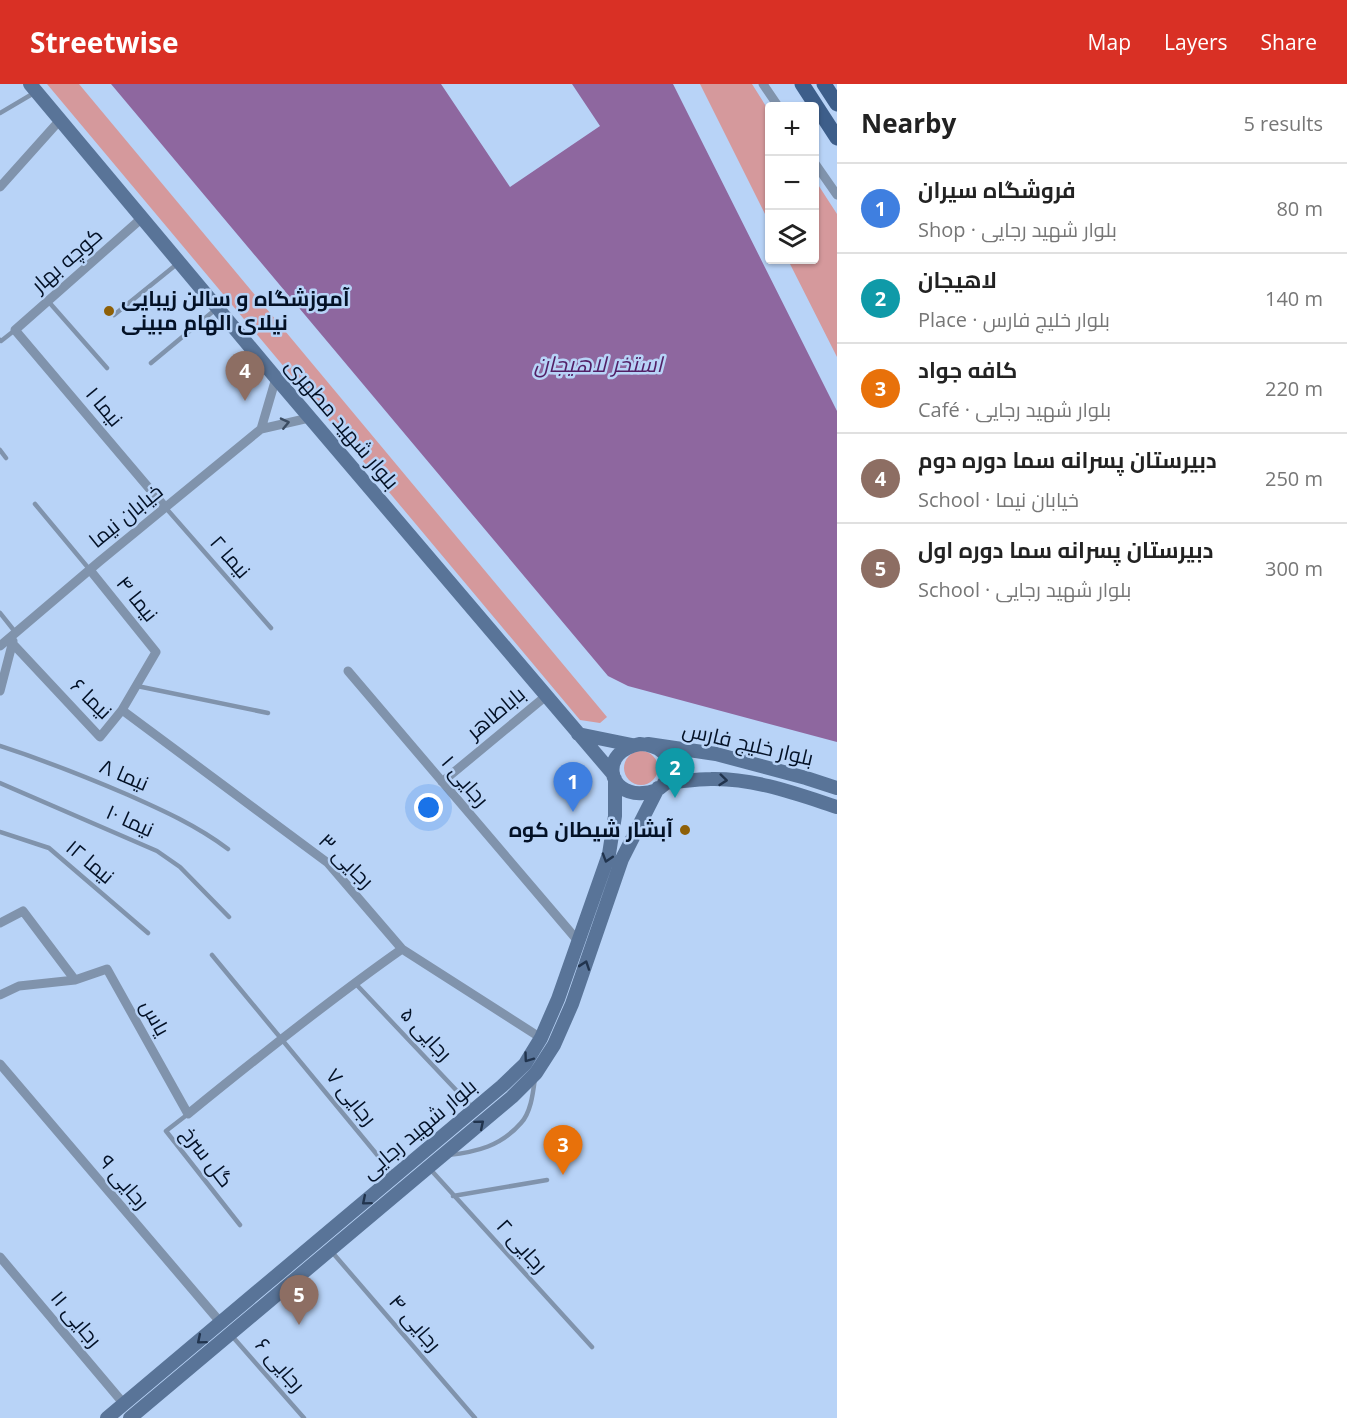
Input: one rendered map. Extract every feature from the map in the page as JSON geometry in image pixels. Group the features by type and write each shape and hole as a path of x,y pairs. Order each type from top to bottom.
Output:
{"main road":[{"path":"802,84 837,138"},
{"path":"824,84 837,104"},
{"name":"بلوار شهید مطهری","path":"34,88 614,777"},
{"path":"578,734 632,746 648,744 669,758 672,767 670,776 661,786 651,792 636,793 621,786 611,771 619,754 632,746"},
{"name":"بلوار خلیج فارس","path":"648,744 716,754 837,788"},
{"name":"بلوار شهید رجایی","path":"107,1418 525,1064 541,1038 558,999 609,854 615,816 614,777"},
{"name":"بلوار خلیج فارس","path":"661,786 712,779 753,783 837,807"},
{"name":"بلوار شهید رجایی","path":"136,1416 512,1097 536,1073 554,1045 563,1025 622,859 661,786"},
{"path":"419,1156 429,1167"},
{"path":"221,1323 231,1334"}],"street":[{"path":"763,84 775,102"},
{"path":"0,186 60,120"},
{"path":"819,169 837,195"},
{"name":"کوچه بهار","path":"15,330 142,218"},
{"name":"نیما ۱","path":"15,330 165,507"},
{"path":"261,429 276,378"},
{"name":"خیابان نیما","path":"0,646 261,429 309,417"},
{"name":"نیما ۴","path":"90,570 156,652"},
{"path":"0,691 16,633"},
{"name":"نیما ۶","path":"13,644 100,737 122,710 156,652"},
{"name":"رجایی ۱","path":"348,671 578,941"},
{"name":"باباطاهر","path":"442,782 546,696"},
{"name":"رجایی ۳","path":"122,710 328,863 402,949 541,1038"},
{"path":"0,922 23,911 75,980"},
{"path":"188,1114 354,982 402,949"},
{"name":"یاس","path":"75,980 106,969 188,1114"},
{"path":"0,995 19,986 75,980"},
{"name":"رجایی ۹","path":"0,1064 221,1323"},
{"name":"رجایی ۱۱","path":"0,1257 124,1404"}],"lane":[{"path":"0,113 34,88"},
{"path":"114,315 180,262"},
{"path":"48,301 107,368"},
{"path":"151,363 218,308"},
{"path":"0,340 1,342 15,330"},
{"path":"0,450 6,458"},
{"path":"35,504 90,570"},
{"name":"نیما ۲","path":"165,507 271,628"},
{"path":"0,613 16,633"},
{"path":"137,686 268,713"},
{"name":"نیما ۸","path":"0,746 60,766 181,818 228,849"},
{"name":"نیما ۱۰","path":"0,783 157,851 180,867 229,917"},
{"name":"نیما ۱۲","path":"0,832 48,848 148,933"},
{"name":"رجایی ۷","path":"212,955 395,1176"},
{"name":"رجایی ۵","path":"354,982 474,1109"},
{"path":"443,1155 475,1153 500,1141 522,1122 532,1099 536,1073"},
{"name":"گل سرخ","path":"188,1114 166,1131 240,1225"},
{"name":"رجایی ۲","path":"429,1167 592,1347"},
{"path":"453,1196 547,1180"},
{"name":"رجایی ۴","path":"330,1250 475,1418"},
{"name":"رجایی ۶","path":"231,1334 304,1418"}],"shaded area":[{"path":"47,84 79,84 607,717 600,723 580,720"},
{"path":"700,84 752,84 765,105 765,214"},
{"path":"819,186 837,214 837,357 790,264 819,264"},
{"path":"641,751 653,756 658,768 653,780 641,785 629,780 624,768 629,756"}],"water":[{"name":"استخر لاهیجان","path":"111,84 441,84 510,187 600,126 572,84 673,84 837,411 837,742 628,686 608,676"}],"place":[{"name":"آموزشگاه و سالن زیبایی نیلای الهام مبینی","path":"109,311"},
{"name":"دبیرستان پسرانه سما دوره دوم","path":"245,401"},
{"name":"لاهيجان","path":"675,798"},
{"name":"فروشگاه سیران","path":"573,812"},
{"name":"آبشار شیطان کوه","path":"685,830"},
{"name":"کافه جواد","path":"563,1175"},
{"name":"دبیرستان پسرانه سما دوره اول","path":"299,1325"}]}
